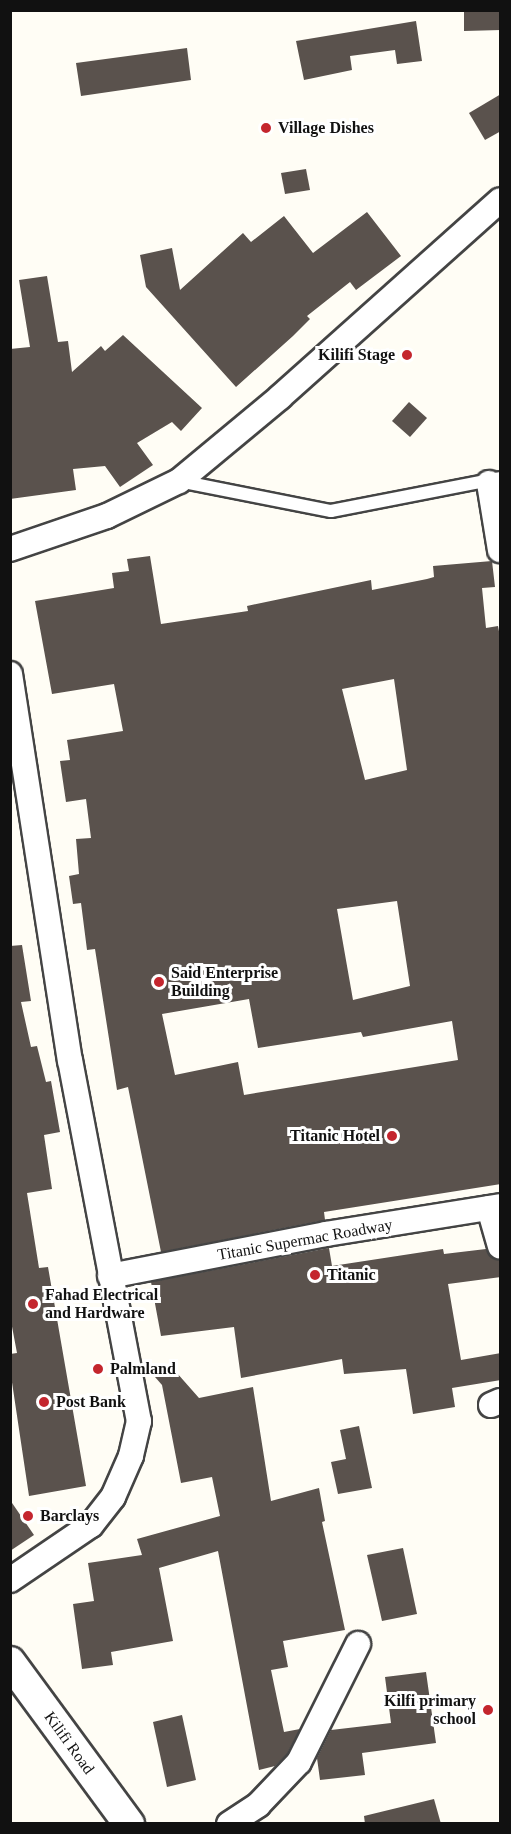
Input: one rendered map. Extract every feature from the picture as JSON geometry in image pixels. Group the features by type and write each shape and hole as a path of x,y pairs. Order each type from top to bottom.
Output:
{"street":[{"path":"10,549 107,516 179,481 280,398 501,200"},
{"path":"495,481 501,550"},
{"path":"10,674 70,1060 139,1421 131,1456 113,1497 91,1524 10,1580"},
{"path":"495,1207 501,1245"},
{"name":"Titanic Supermac Roadway","path":"110,1276 326,1234 495,1207"},
{"path":"229,1824 258,1805 299,1762 358,1644"},
{"name":"Kilifi Road","path":"10,1662 129,1824"}],"lane":[{"path":"179,481 331,511 495,481"}],"building":[{"path":"464,10 501,10 501,30 464,31"},
{"path":"416,21 422,61 397,64 395,50 350,56 352,70 304,80 296,41"},
{"path":"187,48 191,80 81,96 76,63"},
{"path":"501,94 501,131 485,140 469,113"},
{"path":"306,169 310,190 285,194 281,173"},
{"path":"367,212 401,256 356,290 350,282 307,316 310,319 293,336 236,387 146,287 140,255 172,248 180,290 243,233 251,242 284,216 313,253"},
{"path":"47,276 58,342 68,341 72,372 101,346 105,351 123,335 202,408 181,431 172,422 137,443 153,465 120,487 105,466 73,469 76,490 10,499 10,349 30,347 19,280"},
{"path":"409,402 427,418 410,437 392,421"},
{"path":"150,556 161,624 248,611 247,606 371,580 372,590 427,579 434,577 433,566 492,561 495,587 482,588 486,628 498,626 501,642 501,1184 324,1212 325,1220 161,1252 128,1087 117,1090 95,949 87,950 81,903 73,904 69,876 79,874 76,839 91,838 86,799 66,802 60,761 70,760 67,740 123,731 114,684 52,694 35,601 114,588 112,573 129,571 127,559","holes":["394,679 407,770 365,780 342,689","397,901 410,986 353,1000 337,909","249,999 258,1048 361,1032 363,1037 452,1021 458,1060 244,1095 238,1062 175,1075 162,1014"]},
{"path":"22,945 31,1001 21,1002 31,1047 37,1046 46,1082 51,1081 60,1132 44,1135 52,1189 27,1193 39,1268 48,1267 86,1486 29,1496 10,1369 10,1354 17,1353 10,1316 10,946"},
{"path":"329,1248 332,1266 443,1249 444,1254 486,1249 491,1257 500,1260 501,1277 448,1284 461,1360 501,1353 501,1380 452,1388 455,1407 413,1414 406,1369 344,1374 342,1359 241,1378 234,1327 161,1336 151,1282"},
{"path":"169,1364 199,1398 253,1387 271,1501 319,1488 325,1521 322,1522 345,1630 283,1641 288,1667 271,1670 284,1732 300,1729 287,1754 275,1766 259,1770 218,1551 159,1568 173,1641 111,1652 113,1665 82,1669 73,1604 94,1601 88,1563 142,1555 137,1539 220,1516 212,1477 181,1483 162,1385 155,1377"},
{"path":"359,1426 372,1488 338,1494 331,1462 346,1459 340,1430"},
{"path":"10,1500 34,1535 10,1551"},
{"path":"403,1548 417,1614 382,1621 367,1555"},
{"path":"426,1672 436,1743 362,1753 365,1775 320,1780 317,1758 331,1730 391,1723 385,1677"},
{"path":"182,1715 196,1780 167,1787 153,1722"},
{"path":"434,1799 441,1824 365,1824 364,1816"}],"place":[{"name":"Village Dishes","path":"266,128"},
{"name":"Kilifi Stage","path":"407,355"},
{"name":"Said Enterprise Building","path":"159,982"},
{"name":"Titanic Hotel","path":"392,1136"},
{"name":"Titanic","path":"315,1275"},
{"name":"Fahad Electrical and Hardware","path":"33,1304"},
{"name":"Palmland","path":"98,1369"},
{"name":"Post Bank","path":"44,1402"},
{"name":"Barclays","path":"28,1516"},
{"name":"Kilfi primary school","path":"488,1710"}]}
